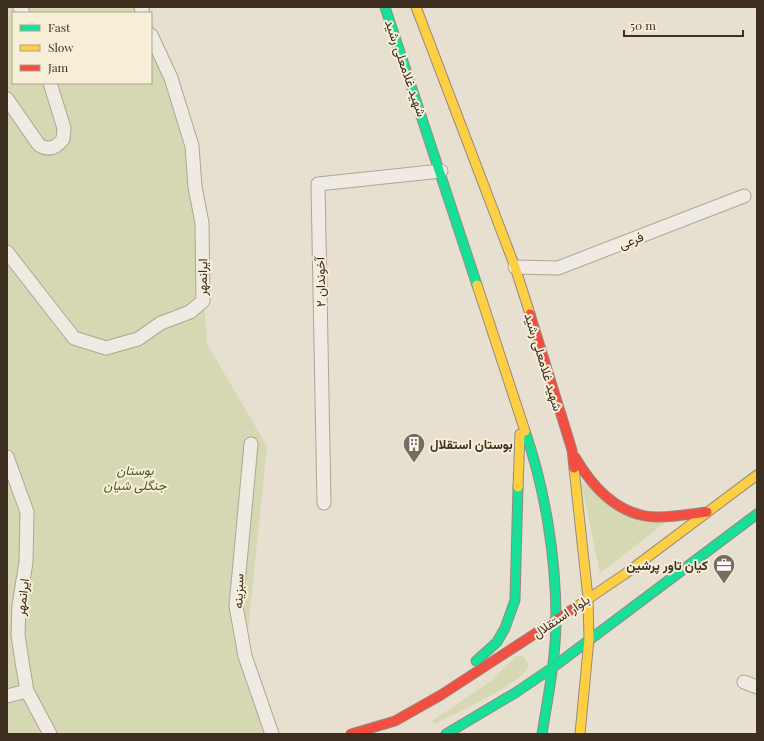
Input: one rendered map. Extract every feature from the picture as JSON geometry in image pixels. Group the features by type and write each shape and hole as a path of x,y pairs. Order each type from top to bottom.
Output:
{"main road":[{"name":"شهید غلامعلی رشید","path":"386,7 537,466 553,560 556,620 552,668 542,734"},
{"name":"شهید غلامعلی رشید","path":"416,7 515,267 572,450 588,598 588,639 580,734"},
{"path":"441,695 497,642 505,628 515,600 520,500 520,413"},
{"path":"572,450 584,475 597,490 614,503 630,511 656,517 707,512"},
{"name":"بلوار استقلال","path":"351,734 395,721 441,695 625,574 757,475"},
{"path":"446,734 515,693 552,668 588,639 757,514"}],"street":[{"name":"ایرانمهر","path":"7,252 74,338 106,348 138,339 161,323 190,312 203,301 202,223 195,187 192,146 171,78 152,36"},
{"path":"7,99 36,142 46,149 54,148 63,139 64,128 50,84"},
{"name":"آخوندان ۲","path":"324,503 318,184 441,171"},
{"name":"فرعی","path":"515,267 558,268 744,196"},
{"name":"سبزینه","path":"251,444 236,606 245,656 272,734"},
{"name":"ایرانمهر","path":"7,457 27,512 26,562 19,605 18,635 27,691 50,734"},
{"path":"744,682 757,687"},
{"path":"7,696 27,691"}],"green space":[{"name":"بوستان جنگلی شیان","path":"7,7 148,7 150,12 12,12 12,84 152,84 152,21 171,88 198,205 207,344 267,446 248,631 253,674 277,734 7,734"},
{"path":"581,482 666,522 600,573"},
{"path":"516,656 523,656 529,665 515,681 471,706 434,724 432,721 491,681"}],"traffic: fast":[{"path":"385,7 477,285"},
{"path":"525,431 544,500 554,572 556,619 555,648 542,734"},
{"path":"476,661 497,642 505,628 515,600 518,487"},
{"path":"446,734 515,693 552,668 757,514"}],"traffic: slow":[{"path":"416,7 515,267 530,314"},
{"path":"477,285 525,431"},
{"path":"518,487 520,434"},
{"path":"574,468 588,598 589,639 580,734"},
{"path":"576,607 625,574 757,475"}],"traffic: jam":[{"path":"530,314 572,450 574,468"},
{"path":"575,457 599,490 609,499 632,512 644,516 658,517 707,512"},
{"path":"351,734 395,721 441,695 576,607"}],"place":[{"name":"بوستان استقلال","path":"414,464"},
{"name":"کیان تاور پرشین","path":"724,584"}]}
